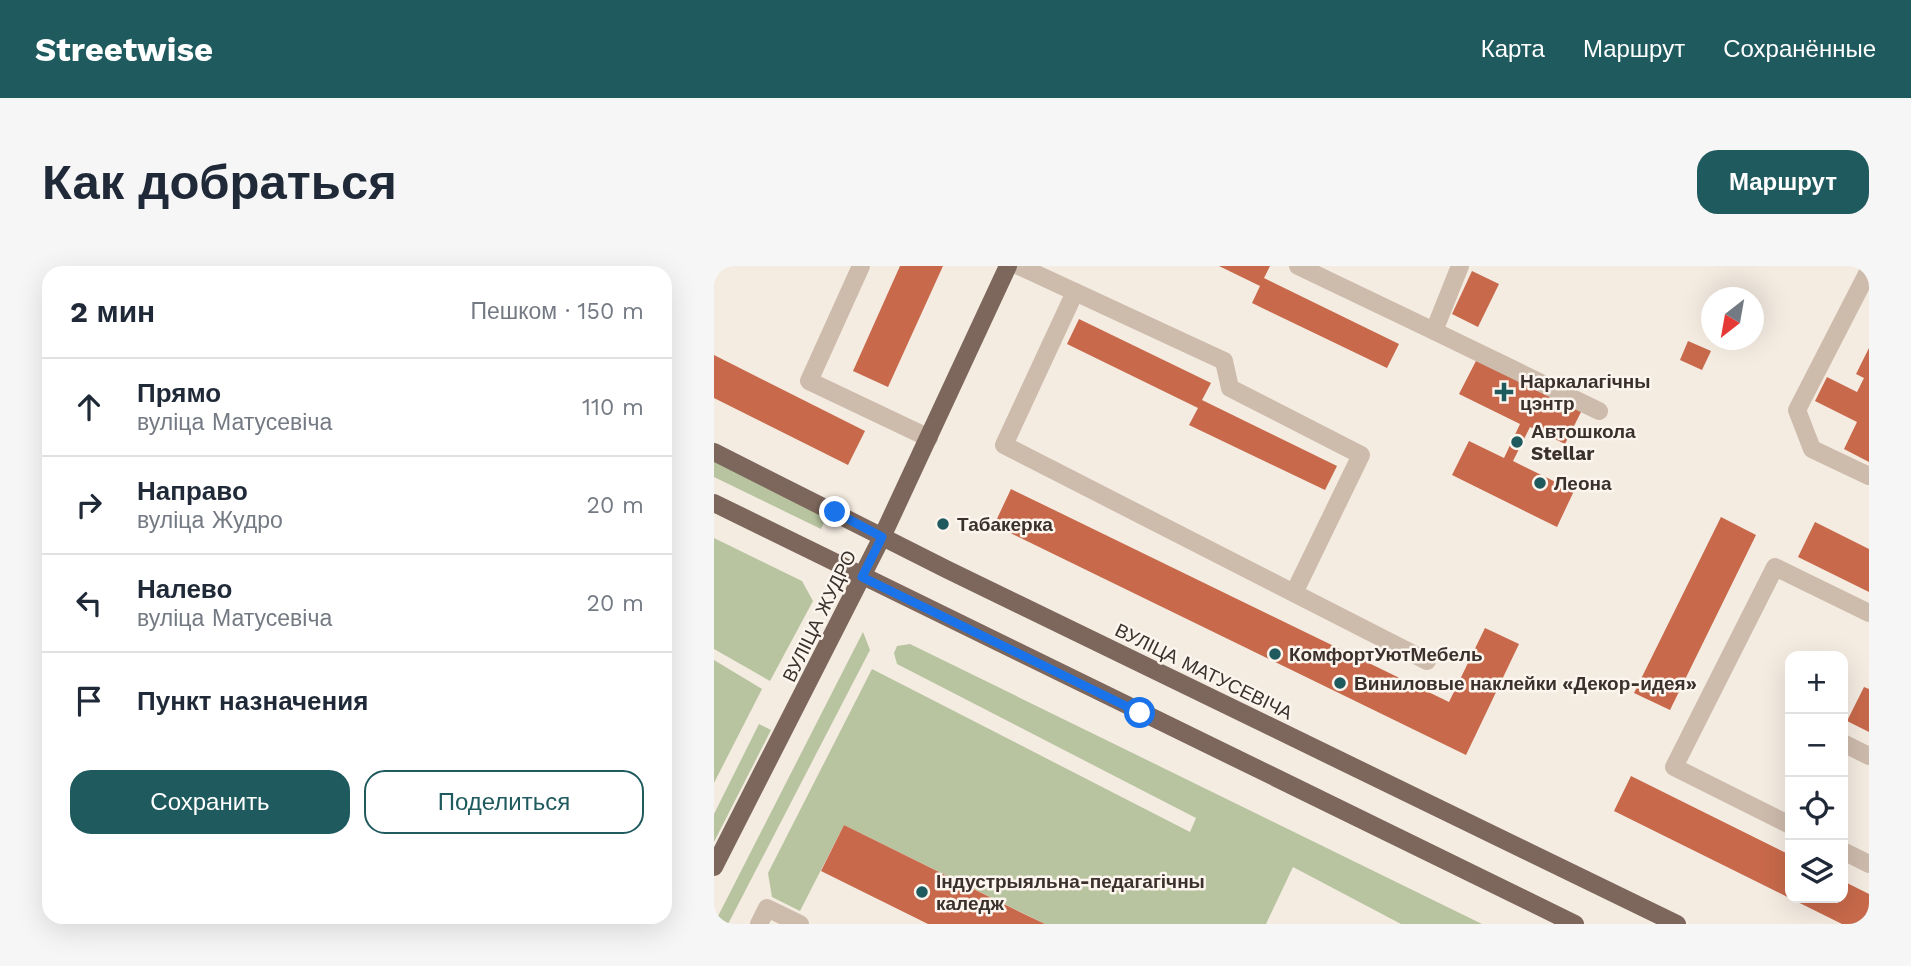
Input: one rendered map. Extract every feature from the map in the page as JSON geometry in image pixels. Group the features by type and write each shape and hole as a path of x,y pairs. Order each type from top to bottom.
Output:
{"main road":[{"name":"ВУЛІЦА ЖУДРО","path":"714,867 882,537 1008,266"},
{"name":"ВУЛІЦА МАТУСЕВІЧА","path":"714,452 882,537 1677,924"},
{"path":"714,503 1575,924"}],"lane":[{"path":"861,266 809,381 929,438"},
{"path":"1018,266 1224,361 1230,388 1361,455 1294,593"},
{"path":"1298,266 1599,411"},
{"path":"1434,331 1460,266"},
{"path":"1869,270 1797,410 1812,449 1869,476"},
{"path":"1075,292 1004,445 1427,662"},
{"path":"1785,822 1674,767 1775,567 1869,613"},
{"path":"1848,746 1869,756"},
{"path":"1848,854 1869,864"},
{"path":"759,924 767,908 800,924"}],"green space":[{"path":"714,461 827,516 821,529 714,477"},
{"path":"714,538 802,581 813,601 770,681 714,649"},
{"path":"863,632 870,650 728,924 714,924"},
{"path":"910,644 1482,924 1401,924 1293,867 1266,924 1045,924 844,825 800,911 772,897 768,873 872,669 1190,832 1196,818 897,664 894,653 897,646"},
{"path":"714,660 762,689 714,783"},
{"path":"759,724 771,730 714,842 714,814"}],"building":[{"path":"900,266 943,266 888,387 853,371"},
{"path":"1219,266 1270,266 1264,278 1399,344 1387,368 1252,303 1260,286"},
{"path":"1472,271 1499,284 1478,327 1452,314"},
{"path":"1079,319 1211,383 1202,400 1337,466 1325,490 1189,425 1198,408 1067,344"},
{"path":"1688,341 1701,347 1701,350 1711,351 1702,370 1680,360"},
{"path":"1869,348 1869,462 1844,449 1857,422 1815,401 1827,377 1857,392 1864,378 1856,374"},
{"path":"714,355 865,431 848,465 714,398"},
{"name":"Автошкола Stellar","path":"1477,359 1582,410 1565,444 1530,427 1513,461 1574,491 1557,527 1452,475 1469,441 1504,458 1520,424 1459,394"},
{"path":"1011,489 1449,702 1485,628 1519,644 1466,755 994,525"},
{"path":"1721,517 1756,535 1670,710 1634,693"},
{"path":"1815,522 1869,549 1869,592 1798,557"},
{"path":"1864,687 1869,689 1869,732 1848,722"},
{"path":"1631,776 1785,853 1785,896 1614,811"},
{"name":"Індустрыяльна-педагагічны каледж","path":"844,825 1045,924 928,924 821,871"},
{"path":"1848,884 1869,894 1869,924 1842,924 1800,903 1848,903"}],"place":[{"name":"Наркалагічны цэнтр","path":"1504,392"},
{"name":"Автошкола Stellar","path":"1517,442"},
{"name":"Леона","path":"1540,483"},
{"name":"Табакерка","path":"943,524"},
{"name":"КомфортУютМебель","path":"1275,654"},
{"name":"Виниловые наклейки «Декор-идея»","path":"1340,683"},
{"name":"Індустрыяльна-педагагічны каледж","path":"922,892"}],"route":[{"path":"835,512 882,537 862,577 1140,713"}]}
